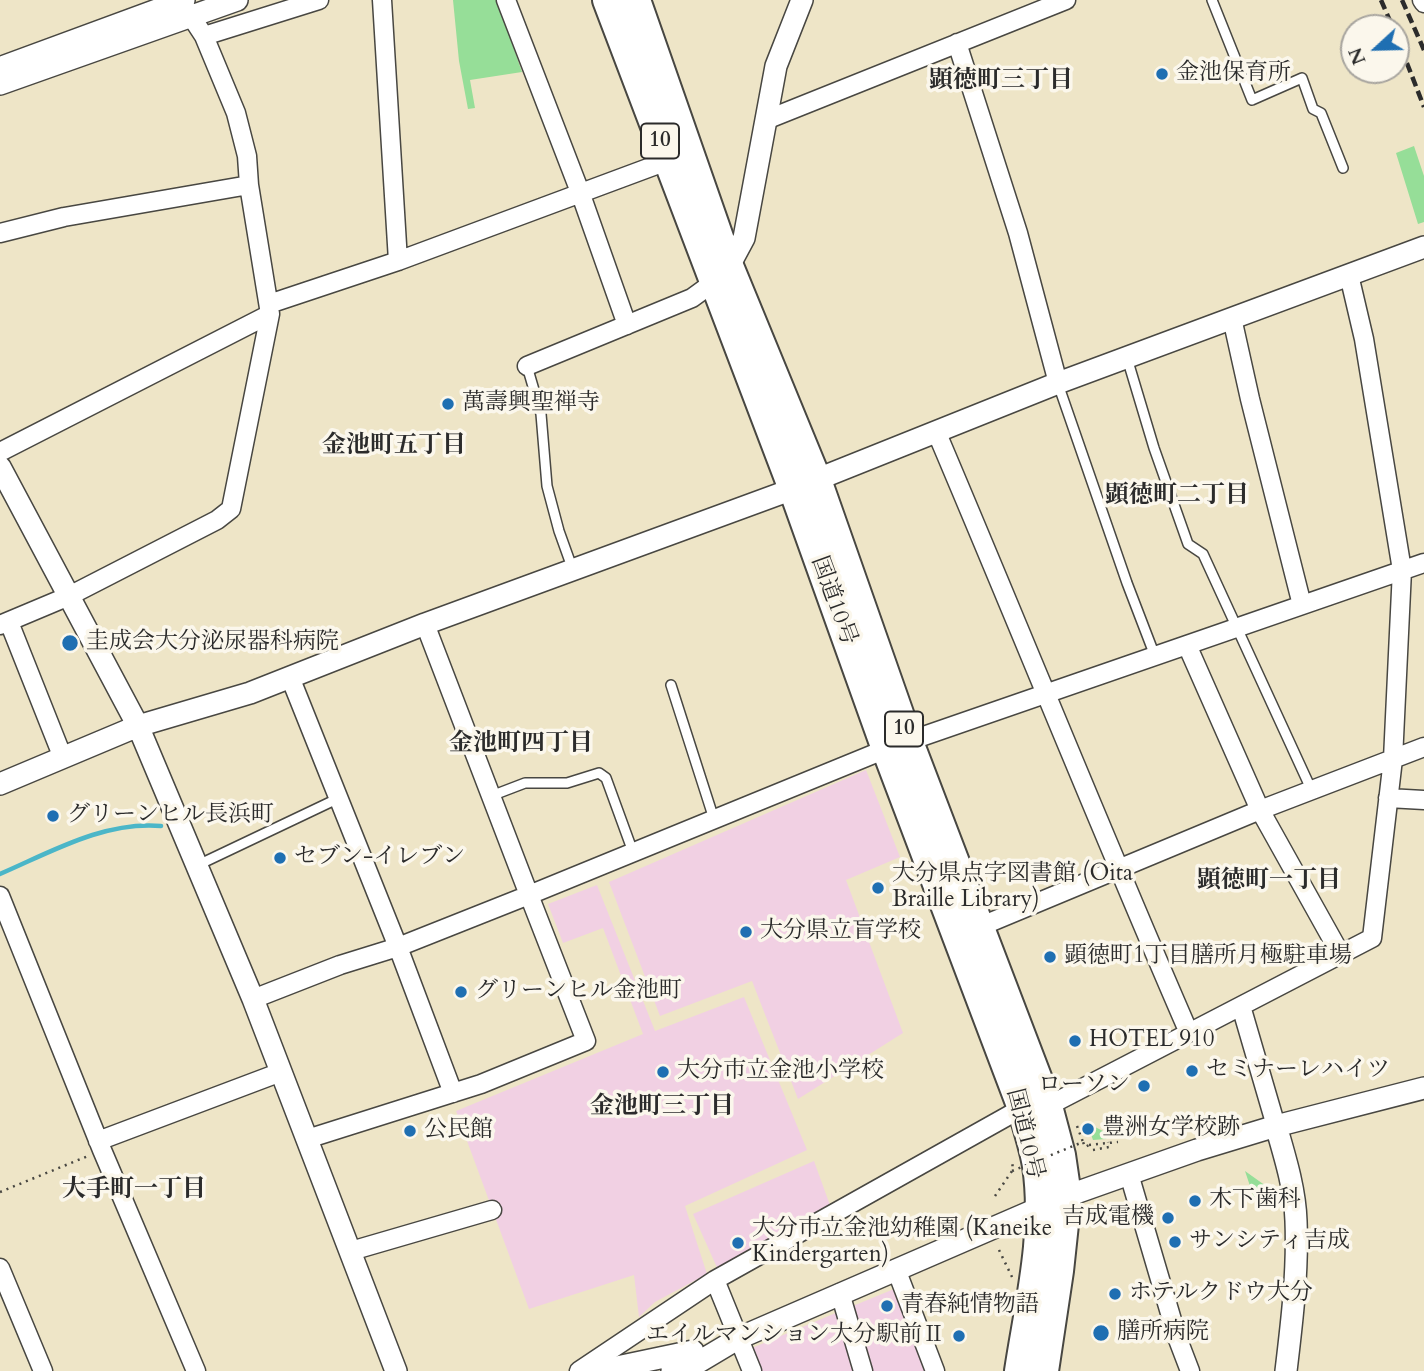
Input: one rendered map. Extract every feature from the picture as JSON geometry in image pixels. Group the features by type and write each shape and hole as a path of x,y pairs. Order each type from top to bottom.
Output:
{"highway":[{"name":"国道10号","path":"607,0 667,161 722,274"},
{"name":"国道10号","path":"636,0 722,274 805,485 898,745 1035,1107 1061,1156 1067,1196"},
{"name":"国道10号","path":"898,745 979,927 1035,1107 1039,1207"},
{"name":"10","path":"1038,1370 1059,1270 1067,1196"},
{"name":"10","path":"1038,1370 1036,1266 1039,1207"}],"street":[{"path":"0,68 184,4 237,0"},
{"path":"204,36 319,0"},
{"path":"382,0 398,261"},
{"path":"506,0 580,192 627,325"},
{"path":"527,366 692,298 722,274 744,238 776,66 802,0"},
{"path":"766,120 1066,0"},
{"path":"63,758 4,623 69,596 217,520 230,509 270,309 249,185 247,156 236,113 204,36 184,4"},
{"path":"0,84 184,4"},
{"path":"957,43 1018,233 1058,383"},
{"path":"0,452 270,309 667,161"},
{"path":"0,233 64,217 249,185"},
{"path":"0,784 138,726 250,693 425,624 805,485 1058,383 1424,247"},
{"path":"579,1371 715,1280 1035,1107 1189,1033 1372,938 1393,759 1402,570 1364,339 1349,275"},
{"path":"1232,318 1302,605"},
{"path":"936,430 1189,1033"},
{"path":"0,467 138,726 253,999 396,1371"},
{"path":"253,999 340,965 398,947 898,745 1424,563"},
{"path":"307,1139 481,1084 586,1041 425,624"},
{"path":"1187,645 1260,810 1340,955"},
{"path":"290,677 453,1093"},
{"path":"979,927 1260,810 1424,747"},
{"path":"1388,798 1424,800"},
{"path":"0,896 8,937 196,1371"},
{"path":"1241,1006 1288,1170 1296,1219 1294,1302 1286,1371"},
{"path":"100,1146 281,1072"},
{"path":"672,1371 692,1366 739,1338 1067,1196 1276,1126 1424,1088"},
{"path":"1129,1174 1177,1337 1190,1371"},
{"path":"351,1251 492,1210"},
{"path":"0,1268 43,1371"},
{"path":"896,1269 935,1371"},
{"path":"715,1280 752,1371"},
{"path":"840,1293 863,1371"},
{"path":"598,1371 657,1360 739,1338"}],"lane":[{"path":"1212,0 1252,100 1303,78 1313,109 1321,113 1343,168"},
{"path":"1127,357 1154,448 1188,544 1203,554 1312,790"},
{"path":"527,366 541,414 547,486 573,570"},
{"path":"1058,383 1126,583 1155,656"},
{"path":"671,685 714,819"},
{"path":"491,796 525,783 567,783 599,773 606,778 633,852"},
{"path":"197,866 339,798"}],"path":[{"path":"1074,1119 1085,1147 1118,1142"},
{"path":"995,1196 1012,1171 1083,1142"},
{"path":"1093,1150 1109,1147 1108,1142"},
{"path":"0,1192 100,1146"}],"shaded area":[{"name":"大分県立盲学校","path":"866,770 900,857 846,880 903,1033 798,1099 752,981 660,1016 609,882"},
{"name":"大分市立金池小学校","path":"597,885 655,1031 744,997 807,1150 685,1206 707,1274 655,1302 639,1317 634,1275 529,1309 456,1111 643,1034 603,928 563,943 548,904"},
{"name":"大分市立金池幼稚園 (Kaneike Kindergarten)","path":"814,1161 831,1208 719,1272 693,1214"},
{"path":"894,1289 925,1371 867,1371 848,1308"},
{"path":"843,1310 861,1371 761,1371 752,1348"}],"green space":[{"path":"453,0 497,0 522,72 470,80 475,108 468,109 459,61"},
{"path":"1414,146 1424,176 1424,222 1418,224 1396,153"},
{"path":"1087,1123 1107,1133 1106,1139 1093,1140"},
{"path":"1245,1171 1266,1186 1268,1194 1254,1198"}],"waterway":[{"path":"0,874 98,833 119,828 161,826"}],"railway":[{"path":"1381,0 1387,14"},
{"path":"1402,0 1424,50"},
{"path":"1410,71 1424,107"}],"place":[{"name":"金池保育所","path":"1162,74"},
{"name":"萬壽興聖禅寺","path":"448,404"},
{"name":"圭成会大分泌尿器科病院","path":"70,643"},
{"name":"グリーンヒル長浜町","path":"53,816"},
{"name":"セブン-イレブン","path":"280,858"},
{"name":"大分県点字図書館 (Oita Braille Library)","path":"878,888"},
{"name":"大分県立盲学校","path":"746,932"},
{"name":"顕徳町1丁目膳所月極駐車場","path":"1050,957"},
{"name":"グリーンヒル金池町","path":"461,992"},
{"name":"HOTEL 910","path":"1075,1041"},
{"name":"セミナーレハイツ","path":"1192,1071"},
{"name":"大分市立金池小学校","path":"663,1072"},
{"name":"ローソン","path":"1144,1086"},
{"name":"豊洲女学校跡","path":"1088,1129"},
{"name":"公民館","path":"410,1131"},
{"name":"木下歯科","path":"1195,1201"},
{"name":"吉成電機","path":"1168,1218"},
{"name":"サンシティ吉成","path":"1175,1242"},
{"name":"大分市立金池幼稚園 (Kaneike Kindergarten)","path":"738,1243"},
{"name":"ホテルクドウ大分","path":"1115,1294"},
{"name":"青春純情物語","path":"887,1306"},
{"name":"膳所病院","path":"1101,1333"},
{"name":"エイルマンション大分駅前Ⅱ","path":"959,1336"}],"district":[{"name":"顕徳町三丁目","path":"1001,81"},
{"name":"金池町五丁目","path":"394,446"},
{"name":"顕徳町二丁目","path":"1177,496"},
{"name":"金池町四丁目","path":"521,744"},
{"name":"顕徳町一丁目","path":"1269,881"},
{"name":"金池町三丁目","path":"662,1107"},
{"name":"大手町一丁目","path":"134,1190"}]}
